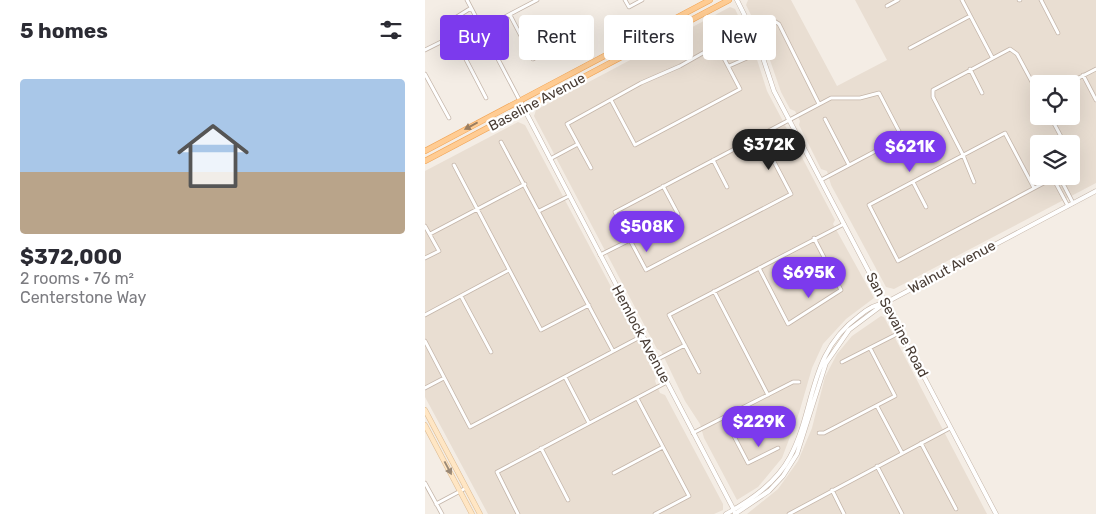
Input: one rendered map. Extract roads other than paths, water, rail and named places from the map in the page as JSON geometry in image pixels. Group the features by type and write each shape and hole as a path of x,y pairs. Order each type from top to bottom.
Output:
{"main road":[{"name":"Baseline Avenue","path":"425,151 710,0"},
{"name":"Baseline Avenue","path":"425,161 729,0"},
{"path":"425,410 480,514"},
{"path":"425,425 472,514"}],"street":[{"path":"467,0 475,15"},
{"path":"519,32 510,14 537,0"},
{"path":"625,0 629,7 642,0"},
{"name":"San Sevaine Road","path":"737,0 744,15"},
{"path":"887,6 898,0"},
{"path":"962,0 992,57"},
{"path":"1041,0 1059,33"},
{"path":"460,15 471,8"},
{"path":"910,48 970,16"},
{"path":"776,22 779,24 819,104"},
{"path":"425,50 440,42"},
{"path":"591,168 567,124 641,82 680,66 717,45 740,90 635,145 611,100"},
{"path":"974,182 963,155 933,97 932,91 992,57 1012,50 1017,54 1030,78"},
{"path":"466,60 486,98"},
{"path":"498,60 520,101"},
{"path":"729,66 743,60"},
{"name":"San Sevaine Road","path":"763,60 767,74 789,120 996,514"},
{"path":"1080,77 1096,68"},
{"path":"970,69 982,93"},
{"path":"425,74 449,118"},
{"path":"1083,75 1096,100"},
{"path":"760,135 791,194 646,270 615,212 663,186 713,160 760,135 819,104 831,98 860,98 879,93 902,137 821,180"},
{"name":"Hemlock Avenue","path":"520,101 735,513"},
{"path":"825,119 849,165"},
{"path":"1034,188 1005,133 869,206 898,261 1040,185"},
{"path":"501,142 613,351"},
{"path":"549,159 578,144"},
{"path":"713,160 727,187"},
{"path":"454,166 541,330 589,305"},
{"path":"913,182 926,207"},
{"path":"429,234 525,184"},
{"path":"1059,185 1068,206"},
{"path":"1061,185 1073,203"},
{"path":"663,186 678,214"},
{"name":"Walnut Avenue","path":"726,514 735,513 769,491 783,476 801,443 821,376 830,356 849,330 885,303 1096,191"},
{"path":"539,211 569,196"},
{"path":"699,372 669,315 844,224"},
{"path":"425,226 439,251 425,258"},
{"path":"759,268 788,324 841,290 814,238"},
{"path":"600,255 630,240"},
{"path":"425,315 509,270"},
{"path":"714,291 768,394"},
{"path":"461,296 491,352"},
{"path":"842,362 901,332"},
{"path":"425,341 470,427 642,336"},
{"path":"655,360 685,345"},
{"path":"819,433 824,433 895,396 870,348"},
{"path":"565,376 589,423"},
{"path":"425,388 444,378"},
{"path":"518,514 497,472 667,382"},
{"path":"693,433 768,394 793,382 799,382"},
{"path":"637,398 689,496 655,514"},
{"path":"877,406 901,453"},
{"path":"724,417 748,464 778,448"},
{"path":"789,514 950,428"},
{"path":"921,443 956,509"},
{"path":"614,473 663,447"},
{"path":"541,448 569,500"},
{"path":"877,466 902,514"},
{"path":"425,483 442,514"},
{"path":"436,504 466,488"},
{"path":"832,490 844,514"}]}
